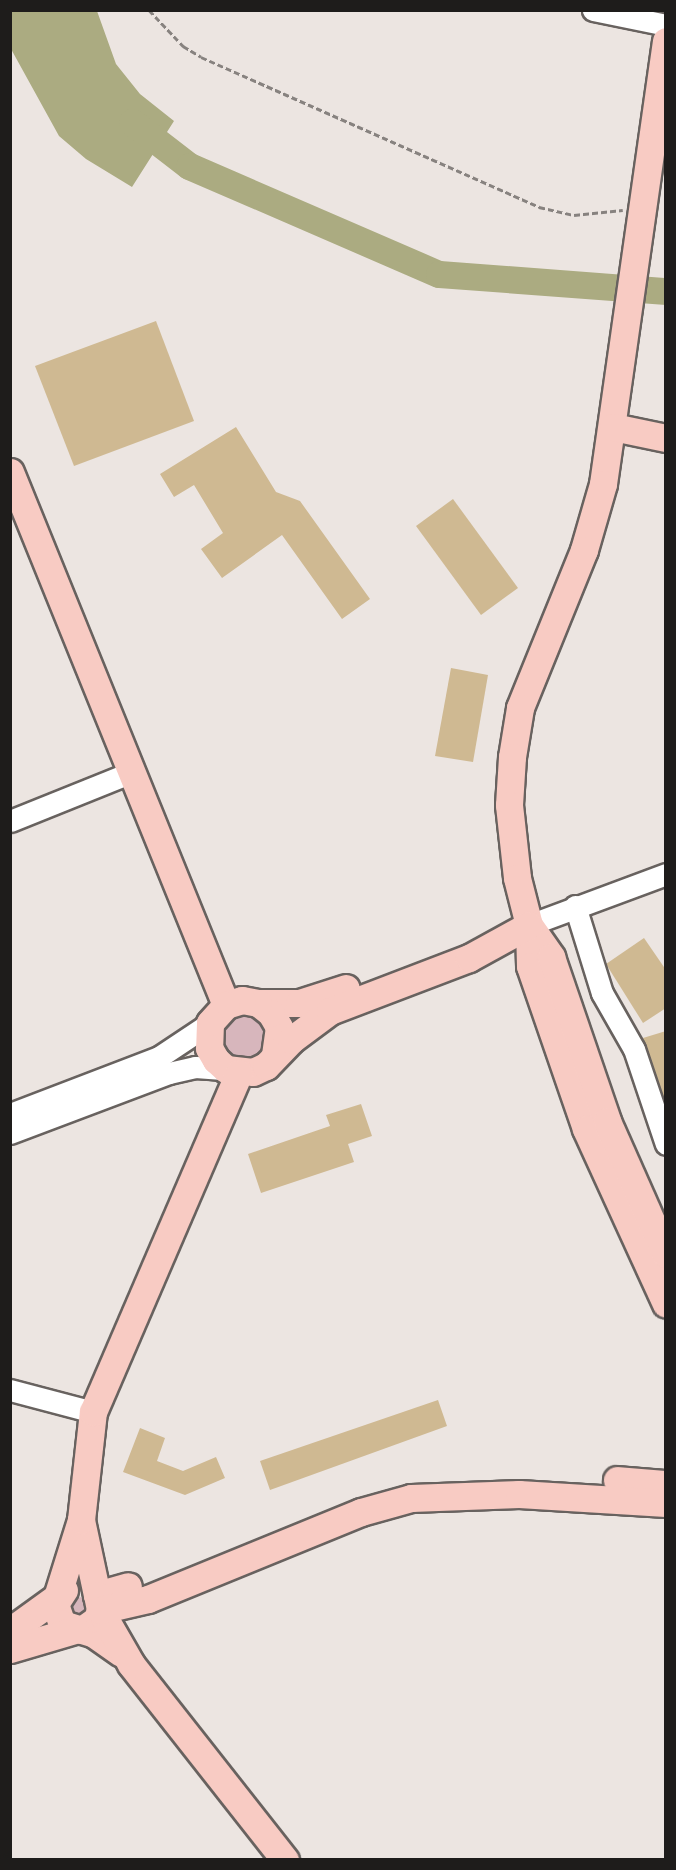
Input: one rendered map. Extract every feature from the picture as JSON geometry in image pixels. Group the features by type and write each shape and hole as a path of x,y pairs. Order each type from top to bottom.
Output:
{"main road":[{"path":"666,41 614,416 591,531 533,670 515,734 510,828 517,878 529,925 530,966 586,1129 666,1304"},
{"path":"614,416 666,438"},
{"path":"10,472 132,772 218,1014 209,1048 232,1071 253,1072 330,1011 469,958 529,925"},
{"path":"218,1014 242,1000 285,1004 318,999 463,943 529,925"},
{"path":"529,925 551,957 608,1121 666,1254"},
{"path":"258,1003 271,1013 279,1027 275,1055"},
{"path":"127,1658 105,1640 78,1630 58,1618 57,1598 81,1520 93,1412 232,1071"},
{"path":"99,1603 145,1580 354,1495 408,1480 519,1476 666,1484"},
{"path":"10,1631 76,1585 99,1603 148,1599 361,1512 411,1498 519,1494 666,1503"},
{"path":"81,1520 99,1603 127,1658 285,1860"},
{"path":"10,1649 78,1630 97,1619 99,1603"}],"street":[{"path":"593,10 666,25"},
{"path":"10,821 132,772"},
{"path":"529,925 659,876"},
{"path":"575,906 602,993 634,1049 666,1144"},
{"path":"10,1114 159,1057 218,1014"},
{"path":"10,1133 168,1072 195,1067 232,1071"},
{"path":"10,1390 93,1412"}],"path":[{"path":"149,10 183,46 201,57 539,207 574,214 643,207"}],"shaded area":[{"path":"11,10 97,11 116,64 140,94 174,121 132,187 86,159 59,136 11,49"},
{"path":"245,1009 268,1026 262,1054 250,1061 228,1057 217,1038 220,1023"},
{"path":"81,1597 89,1609 73,1619 67,1602"}],"building":[{"path":"156,321 194,421 74,466 35,366"},
{"path":"236,427 276,492 300,501 370,599 342,619 282,535 222,578 201,549 223,533 194,485 174,497 160,474"},
{"path":"453,499 518,588 481,615 416,526"},
{"path":"451,668 488,675 473,762 435,756"},
{"path":"644,938 666,970 666,1008 643,1023 606,964"},
{"path":"666,1031 666,1099 664,1099 643,1038"},
{"path":"361,1104 372,1136 348,1144 354,1162 261,1193 248,1154 330,1126 326,1115"},
{"path":"438,1400 447,1426 270,1490 260,1461"},
{"path":"140,1428 165,1438 157,1461 183,1471 216,1457 225,1478 185,1495 123,1472"}],"waterway":[{"path":"132,122 189,166 439,274 666,291"}]}
